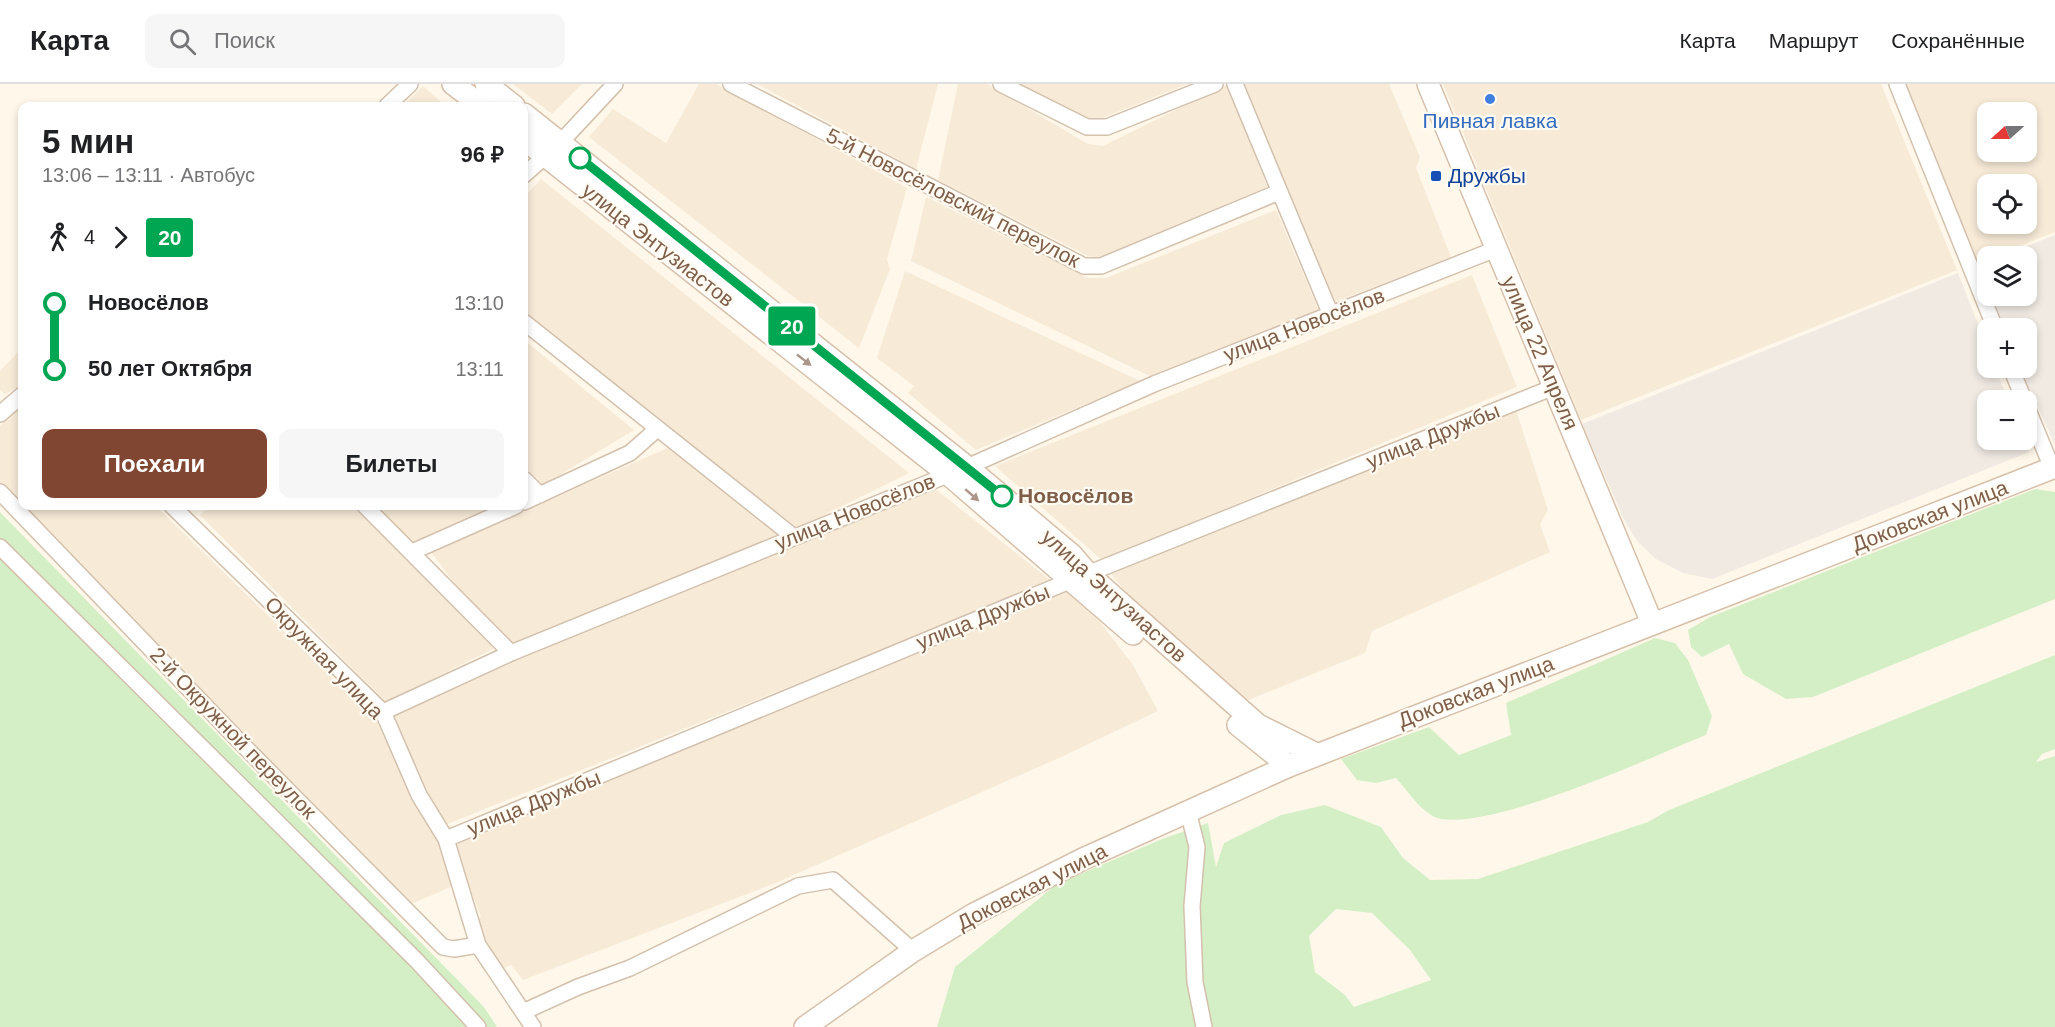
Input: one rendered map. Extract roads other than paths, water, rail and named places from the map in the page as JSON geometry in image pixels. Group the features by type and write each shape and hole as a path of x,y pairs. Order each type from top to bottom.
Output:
{"main road":[{"path":"453,84 477,102"},
{"path":"486,84 509,102"},
{"name":"улица 22 Апреля","path":"1428,84 1652,622"},
{"name":"улица Энтузиастов","path":"528,119 552,149 957,470 1072,555 1080,577 1239,726 1289,766"},
{"name":"улица Энтузиастов","path":"528,140 552,149"},
{"name":"Доковская улица","path":"805,1027 913,951 1031,884 1188,811 1316,754 2053,468"},
{"name":"улица Энтузиастов","path":"1080,577 1258,725 1316,754"}],"street":[{"path":"391,102 410,84"},
{"path":"528,171 615,84"},
{"name":"5-й Новосёловский переулок","path":"731,84 1084,266 1101,266 1279,192"},
{"path":"1001,84 1087,127 1107,127 1215,84"},
{"path":"1235,84 1331,315"},
{"path":"1897,84 1991,318"},
{"name":"улица Новосёлов","path":"382,712 511,653 957,470 1154,384 1496,249"},
{"path":"528,325 656,430 794,537"},
{"name":"улица Дружбы","path":"446,839 1080,577 1554,387"},
{"path":"0,414 18,398"},
{"path":"528,500 630,453 656,430"},
{"path":"2037,431 2053,468"},
{"path":"528,483 540,495"},
{"name":"2-й Окружной переулок","path":"0,492 239,741 442,947 454,949 478,945"},
{"name":"Окружная улица","path":"183,510 382,712 418,795 446,839 478,945 533,1027"},
{"path":"369,510 511,653"},
{"path":"412,552 507,510"},
{"path":"0,547 417,961 478,1027"},
{"path":"1188,811 1197,847 1192,906 1193,939 1195,982 1204,1027"},
{"path":"523,1012 578,987 630,968 717,923 798,886 833,880 913,951"}],"place":[{"name":"Пивная лавка","path":"1490,99"},
{"name":"Дружбы","path":"1436,176"},
{"name":"Новосёлов","path":"1002,496"}]}
